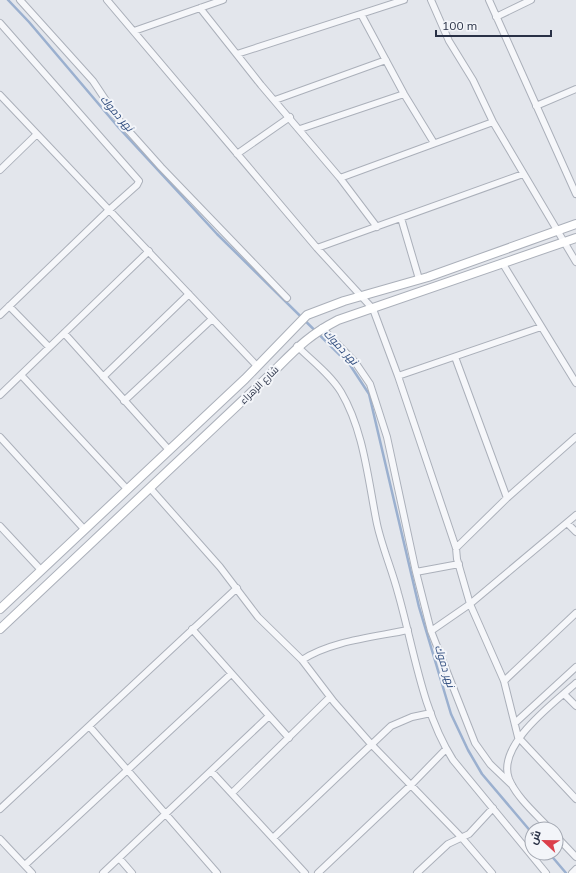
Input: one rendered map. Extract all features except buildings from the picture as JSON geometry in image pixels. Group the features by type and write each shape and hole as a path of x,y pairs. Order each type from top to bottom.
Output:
{"main road":[{"name":"شارع الزهراء","path":"0,609 257,366 307,315 317,310 360,296 419,279 576,224"},
{"name":"شارع الزهراء","path":"0,629 274,371 299,345 320,329 338,320 576,238"},
{"path":"70,543 74,549 80,553"},
{"path":"60,552 67,558 69,564"}],"street":[{"path":"20,0 93,81 119,120 161,167 287,298"},
{"path":"107,0 317,248 373,309 398,376 456,548 458,564 470,604 504,681 518,737 576,799"},
{"path":"134,31 222,0"},
{"path":"237,54 404,0"},
{"path":"431,0 449,41 473,80 493,122 576,262"},
{"path":"489,0 576,194"},
{"path":"496,17 531,0"},
{"path":"200,8 340,178 377,227"},
{"path":"361,14 404,94 434,143"},
{"path":"0,23 139,181 138,185 109,210 0,315"},
{"path":"275,100 386,60"},
{"path":"536,106 576,89"},
{"path":"300,129 404,94"},
{"path":"0,95 257,366"},
{"path":"237,154 290,117"},
{"path":"340,178 493,122"},
{"path":"0,170 37,134"},
{"path":"317,248 523,174"},
{"path":"401,218 419,279"},
{"path":"0,395 149,251"},
{"path":"503,264 576,383"},
{"path":"103,377 189,294"},
{"path":"9,306 49,347"},
{"path":"124,401 212,318"},
{"path":"398,376 542,327"},
{"path":"320,329 355,362 370,384 387,437 416,572 431,631 475,743 490,764 512,785 528,806 542,821"},
{"path":"64,333 169,450"},
{"path":"299,345 330,377 341,392 349,408 360,444 378,526 431,714 446,749 453,760 546,873"},
{"path":"455,357 507,498"},
{"path":"21,375 127,489"},
{"path":"0,437 84,529"},
{"path":"456,548 507,498 576,437"},
{"path":"150,488 237,588 258,617 302,660 330,697 371,744 462,838 492,873"},
{"path":"431,631 470,604 576,515"},
{"path":"567,523 576,532"},
{"path":"0,526 41,570"},
{"path":"416,572 458,564"},
{"path":"0,809 237,588"},
{"path":"504,681 576,614"},
{"path":"192,629 289,738"},
{"path":"302,660 312,653 330,647 408,630"},
{"path":"515,724 576,667"},
{"path":"25,865 231,674"},
{"path":"512,785 507,772 507,766 510,752 518,737 576,683"},
{"path":"564,694 576,706"},
{"path":"232,793 330,697"},
{"path":"273,838 371,744 399,721 431,714"},
{"path":"104,873 269,716"},
{"path":"89,726 217,873"},
{"path":"318,873 446,749"},
{"path":"211,771 305,873"},
{"path":"417,873 448,844 469,834 493,808"},
{"path":"0,839 32,873"},
{"path":"564,844 576,857"},
{"path":"119,858 132,873"},
{"path":"572,873 576,869"}],"waterway":[{"name":"نهر دموك","path":"8,0 29,22 119,128 217,234 350,365 369,394 419,607 451,714 468,750 482,774 524,824"},
{"name":"نهر دموك","path":"556,861 566,873"}]}
